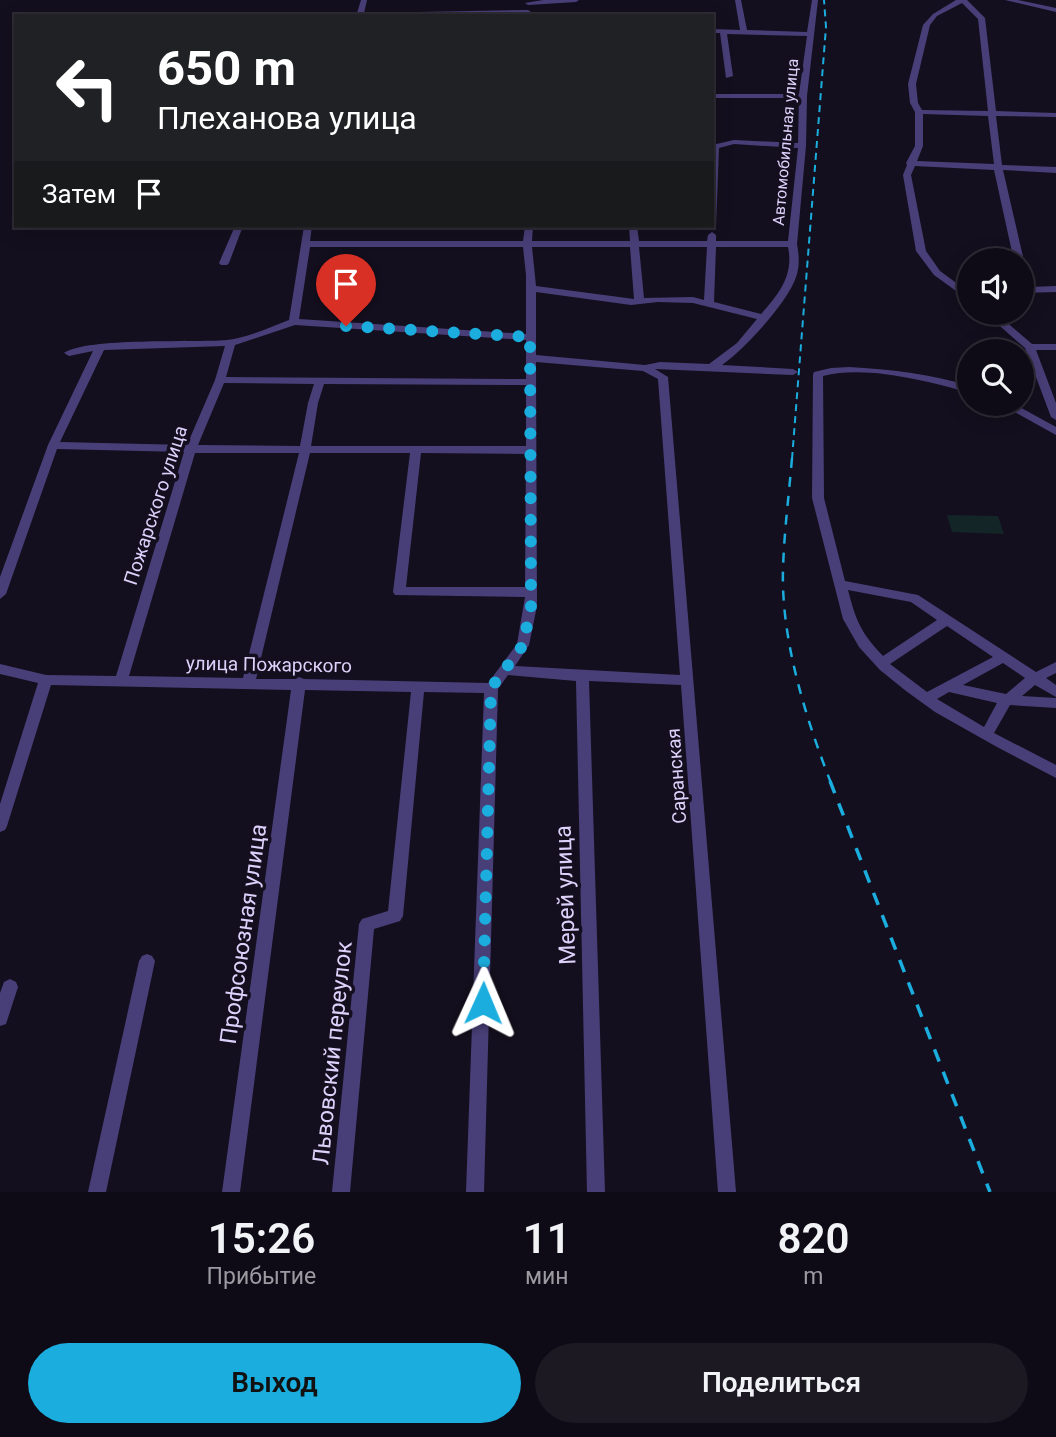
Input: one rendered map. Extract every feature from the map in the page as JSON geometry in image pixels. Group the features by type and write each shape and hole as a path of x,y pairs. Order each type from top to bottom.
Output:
{"street":[{"path":"458,0 458,13"},
{"path":"425,14 528,14 528,1 576,0"},
{"path":"738,0 744,32"},
{"name":"Автомобильная улица","path":"712,367 739,350 785,295 797,258 792,244 802,146 803,96 815,0"},
{"path":"957,287 937,273 921,250 908,188 911,163 919,146 919,112 914,103 912,84 927,25 935,15 962,0 981,18 998,167 1016,248"},
{"path":"1007,0 1056,10"},
{"path":"714,31 811,34"},
{"path":"723,32 729,76"},
{"path":"714,96 803,96"},
{"path":"919,112 1056,116"},
{"path":"714,173 715,147 734,142 802,146"},
{"path":"911,163 1056,170"},
{"path":"224,263 238,228"},
{"path":"294,323 308,228"},
{"path":"475,1192 491,688 523,645 528,628 531,592 529,228"},
{"path":"633,228 639,301"},
{"path":"709,304 712,228"},
{"path":"304,244 792,244"},
{"path":"531,288 639,301 693,300 764,317"},
{"path":"1034,290 1056,289"},
{"path":"69,353 100,347 231,343 294,323 530,337"},
{"path":"1004,325 1021,339"},
{"name":"Пожарского улица","path":"121,680 191,449 220,380 231,343"},
{"path":"0,594 53,445 100,347"},
{"path":"1034,347 1056,347"},
{"path":"530,358 645,368 660,365 793,372"},
{"path":"1034,358 1056,417"},
{"name":"Саранская","path":"645,368 663,377 727,1192"},
{"path":"957,386 939,380 873,373 836,371 818,374 818,498 855,634 882,663 927,698 1056,772"},
{"path":"220,380 530,382"},
{"path":"249,682 320,381"},
{"path":"1028,416 1056,431"},
{"path":"53,445 191,449 530,450"},
{"path":"416,450 398,592 531,592"},
{"path":"843,585 908,596 948,619 1056,692"},
{"path":"882,663 948,619"},
{"path":"927,698 1004,657"},
{"path":"987,734 1007,700 1035,678 1056,667"},
{"path":"0,669 46,680 0,826"},
{"path":"503,670 688,680"},
{"name":"Мерей улица","path":"582,676 596,1192"},
{"name":"улица Пожарского","path":"46,680 299,682 418,688 491,688"},
{"name":"Профсоюзная улица","path":"231,1192 299,682"},
{"path":"948,687 1007,700 1056,703"},
{"name":"Львовский переулок","path":"341,1192 367,924 395,916 418,688"},
{"path":"97,1192 147,961"},
{"path":"0,1018 9,987"}],"shaded area":[{"path":"947,515 998,516 1004,534 952,532"}],"railway":[{"path":"792,459 826,27 824,0"},
{"path":"792,458 783,570 786,624 804,706 831,783"},
{"path":"830,781 990,1192"}],"route":[{"path":"346,326 530,337 531,606 523,645 491,688 483,1003"}]}
